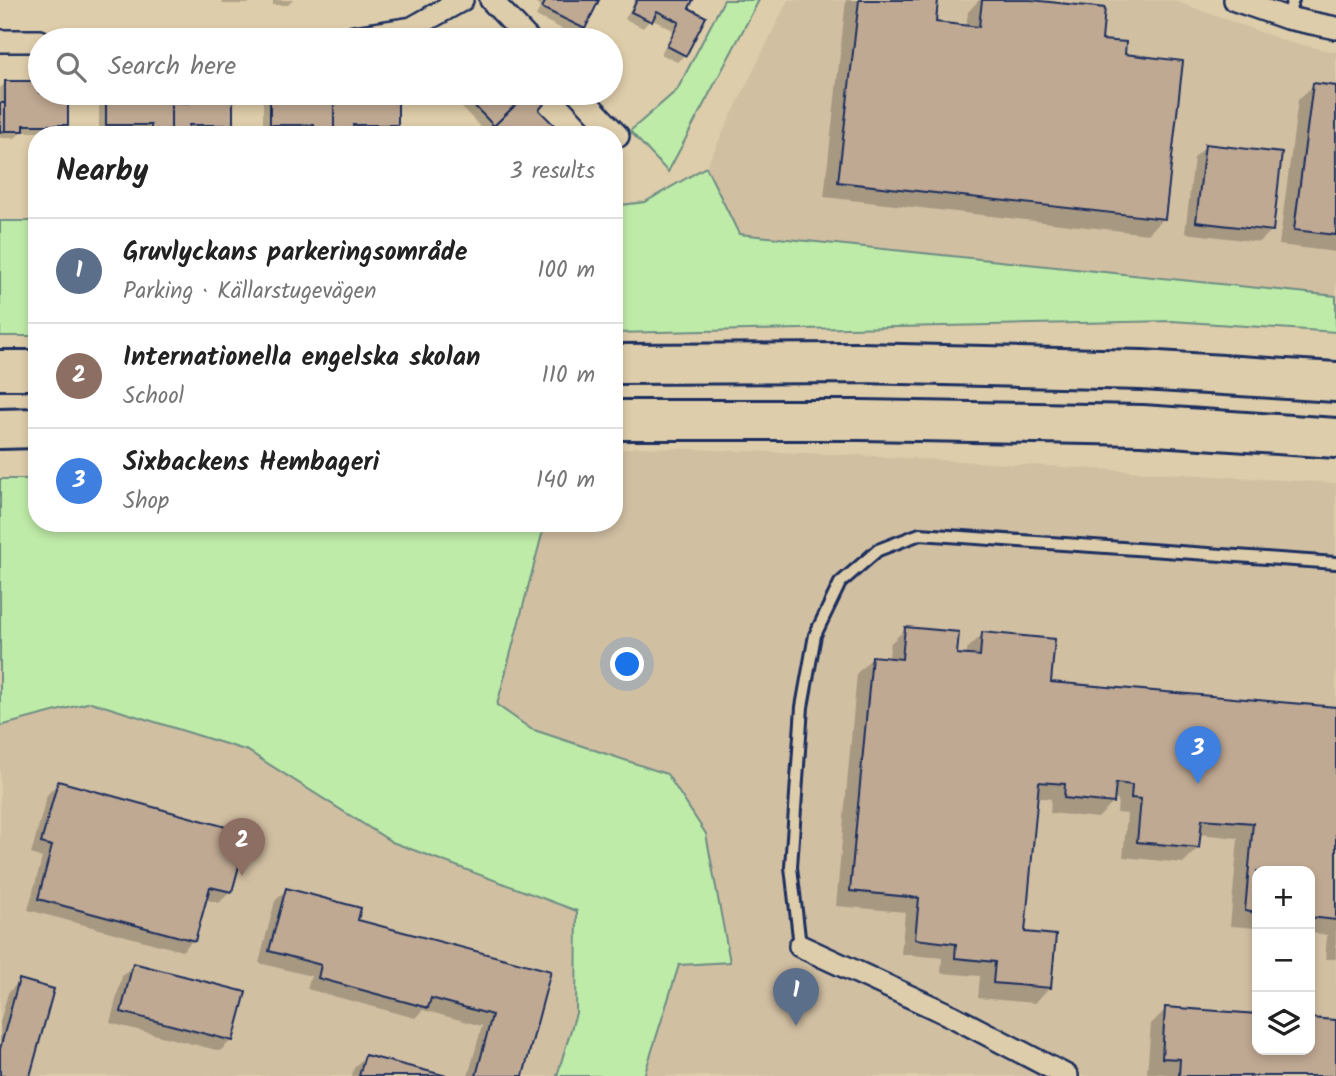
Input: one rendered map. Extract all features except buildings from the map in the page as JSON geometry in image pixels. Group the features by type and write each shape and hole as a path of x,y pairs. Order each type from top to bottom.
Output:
{"highway":[{"path":"623,364 861,363 1142,370 1336,382"},
{"path":"0,370 28,370"},
{"path":"623,420 862,420 1142,425 1336,438"},
{"path":"0,429 28,428"}],"street":[{"path":"412,28 463,0"},
{"path":"491,0 518,28"},
{"path":"1235,0 1290,9 1336,28"},
{"path":"0,41 28,41"},
{"path":"589,105 609,126"},
{"path":"800,946 951,1016 1068,1076"}],"lane":[{"path":"800,946 791,867 802,706 815,635 840,583 878,550 920,534 1336,563"}],"shaded area":[{"path":"788,0 1172,0 1288,42 1336,52 1336,296 739,234 706,167"},
{"path":"635,447 856,455 1336,483 1336,1076 644,1076 679,965 730,962 667,774 531,729 497,705 543,532 623,532 623,450"},
{"path":"91,702 248,751 392,842 577,911 576,1014 557,1076 0,1076 0,726"}],"green space":[{"path":"724,0 759,0 668,172 630,131 677,90"},
{"path":"706,167 739,234 1336,296 1336,332 1172,321 623,333 623,205 645,202"},
{"path":"0,221 28,221 28,336 0,336"},
{"path":"0,479 28,479 28,532 543,532 497,705 531,729 667,774 706,834 730,962 679,965 644,1076 557,1076 576,1013 577,911 392,842 248,751 91,702 0,726"}],"place":[{"name":"Sixbackens Hembageri","path":"1198,784"},
{"name":"Internationella engelska skolan","path":"242,876"},
{"name":"Gruvlyckans parkeringsområde","path":"796,1026"}]}
